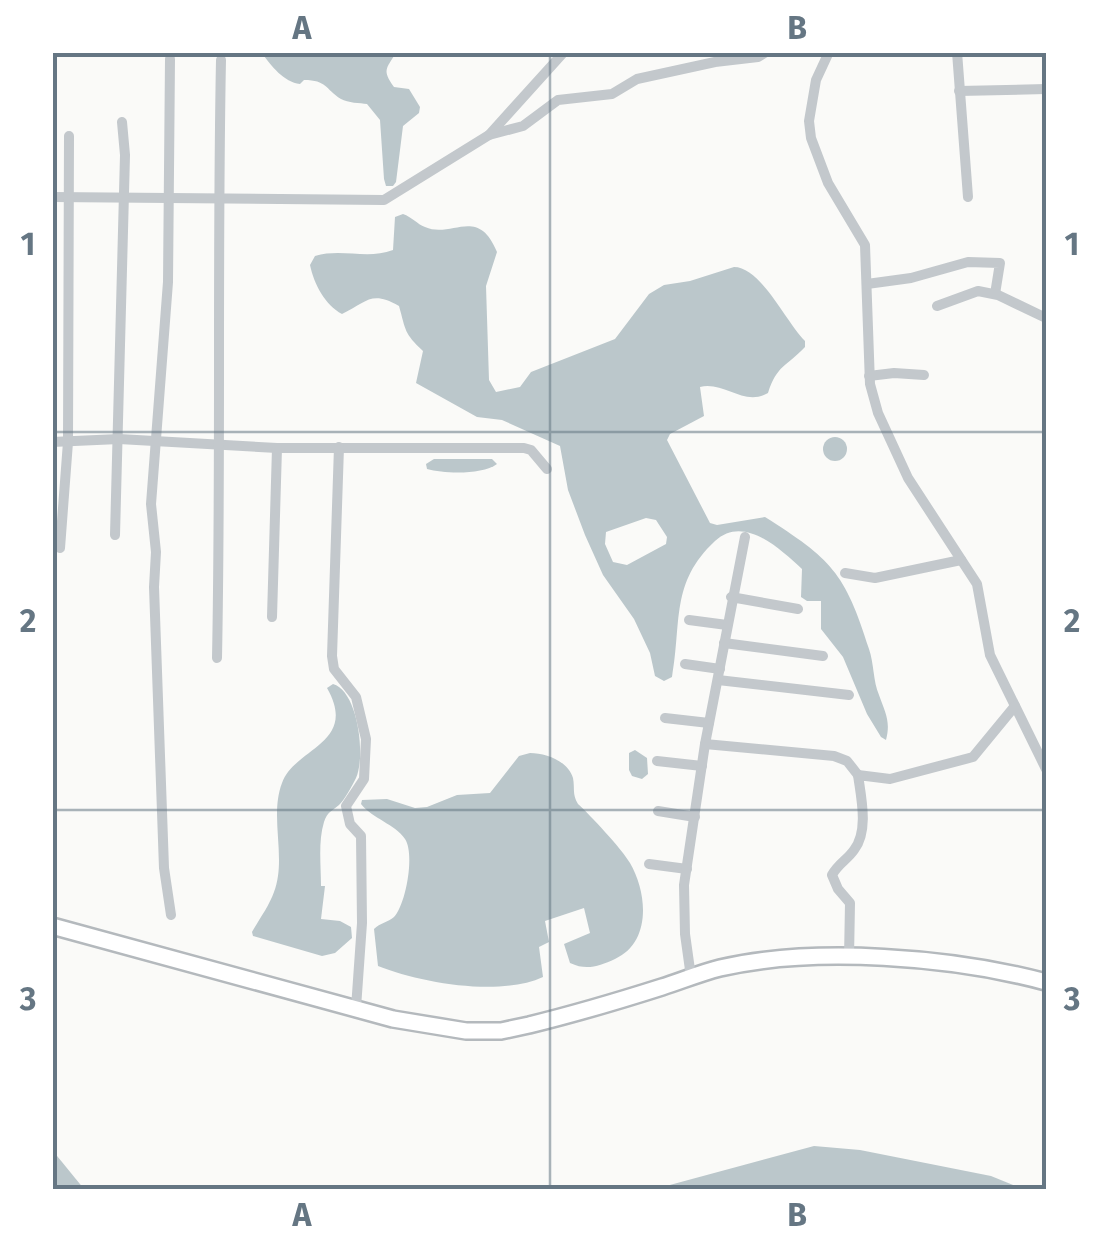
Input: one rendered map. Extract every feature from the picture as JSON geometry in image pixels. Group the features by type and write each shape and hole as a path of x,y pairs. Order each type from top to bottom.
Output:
{"highway":[{"path":"52,926 427,1026 501,1031 567,1016 722,968 769,961 849,958 980,966 1046,982"}],"street":[{"path":"52,197 384,200 488,135 564,52"},
{"path":"488,135 523,126 558,100 612,94 638,80 715,62 758,58 766,52"},
{"path":"829,52 816,80 809,121 811,138 828,183 865,245 869,376 878,413 908,478 976,584 990,655 1046,768"},
{"path":"957,52 968,197"},
{"path":"170,59 165,341 151,504 156,552 164,868 171,915"},
{"path":"216,658 220,60"},
{"path":"959,91 1046,89"},
{"path":"115,535 122,122"},
{"path":"60,548 68,442 68,136"},
{"path":"867,284 911,278 968,262 1000,263 996,294"},
{"path":"938,306 978,291 996,294 1046,318"},
{"path":"869,376 894,372 924,376"},
{"path":"52,442 119,439 276,448 524,448 531,450 547,470"},
{"path":"339,446 332,656 334,670 356,697 366,738 364,779 346,806 350,824 361,836 362,923 356,1008"},
{"path":"272,617 276,448"},
{"path":"691,977 686,934 686,869 731,596 745,536"},
{"path":"844,573 876,578 962,560"},
{"path":"731,596 798,609"},
{"path":"689,620 726,626"},
{"path":"724,643 822,656"},
{"path":"685,664 719,674 849,695"},
{"path":"858,776 890,778 972,756 1015,706"},
{"path":"665,718 709,724"},
{"path":"705,744 834,756 846,761 858,776 862,803 859,838 856,848 832,875 850,903 849,958"},
{"path":"657,761 702,766"},
{"path":"658,810 694,817"},
{"path":"649,864 686,869"}],"shaded area":[{"path":"262,53 396,53 388,66 388,77 394,87 409,89 420,107 419,113 403,126 393,186 386,186 384,179 380,120 367,104 344,100 317,82 304,80 300,84 289,80"},
{"path":"403,214 435,230 473,227 490,238 497,252 486,286 489,380 496,392 520,387 531,372 615,339 649,294 664,285 734,267 744,269 763,285 805,341 805,347 779,371 768,393 759,397 700,387 704,416 670,434 667,440 710,523 765,517 806,545 833,570 852,602 869,649 887,717 886,740 867,714 843,657 821,629 821,601 801,597 802,569 772,544 749,533 738,531 715,541 691,572 680,604 672,677 664,681 655,676 650,653 634,619 603,575 585,535 568,490 560,446 502,420 477,417 416,383 423,351 406,331 399,306 375,298 342,314 321,293 310,265 315,256 393,250 395,217","holes":["646,518 656,520 667,537 666,544 627,565 613,562 605,544 606,532"]},
{"path":"835,437 844,440 844,458 835,461 826,458 823,449 826,440"},
{"path":"434,459 492,459 497,464 482,470 443,472 427,469 426,464"},
{"path":"333,684 342,689 354,711 360,755 353,785 325,819 320,845 321,886 325,886 321,919 351,927 352,938 335,953 322,956 253,936 252,932 278,879 277,810 282,783 289,771 330,733 335,707 327,688"},
{"path":"635,750 647,758 648,774 642,779 632,776 629,770 629,753"},
{"path":"519,756 549,756 566,767 573,778 578,804 630,863 643,903 635,942 627,952 604,964 587,967 570,963 564,944 590,933 584,908 545,921 549,942 539,947 543,977 525,983 461,985 416,978 378,966 374,929 398,911 408,879 409,856 401,834 366,809 362,800 387,799 415,808 457,795 490,793"},
{"path":"814,1146 860,1150 991,1176 1023,1189 655,1189"},
{"path":"53,1151 84,1189 53,1189"}]}
